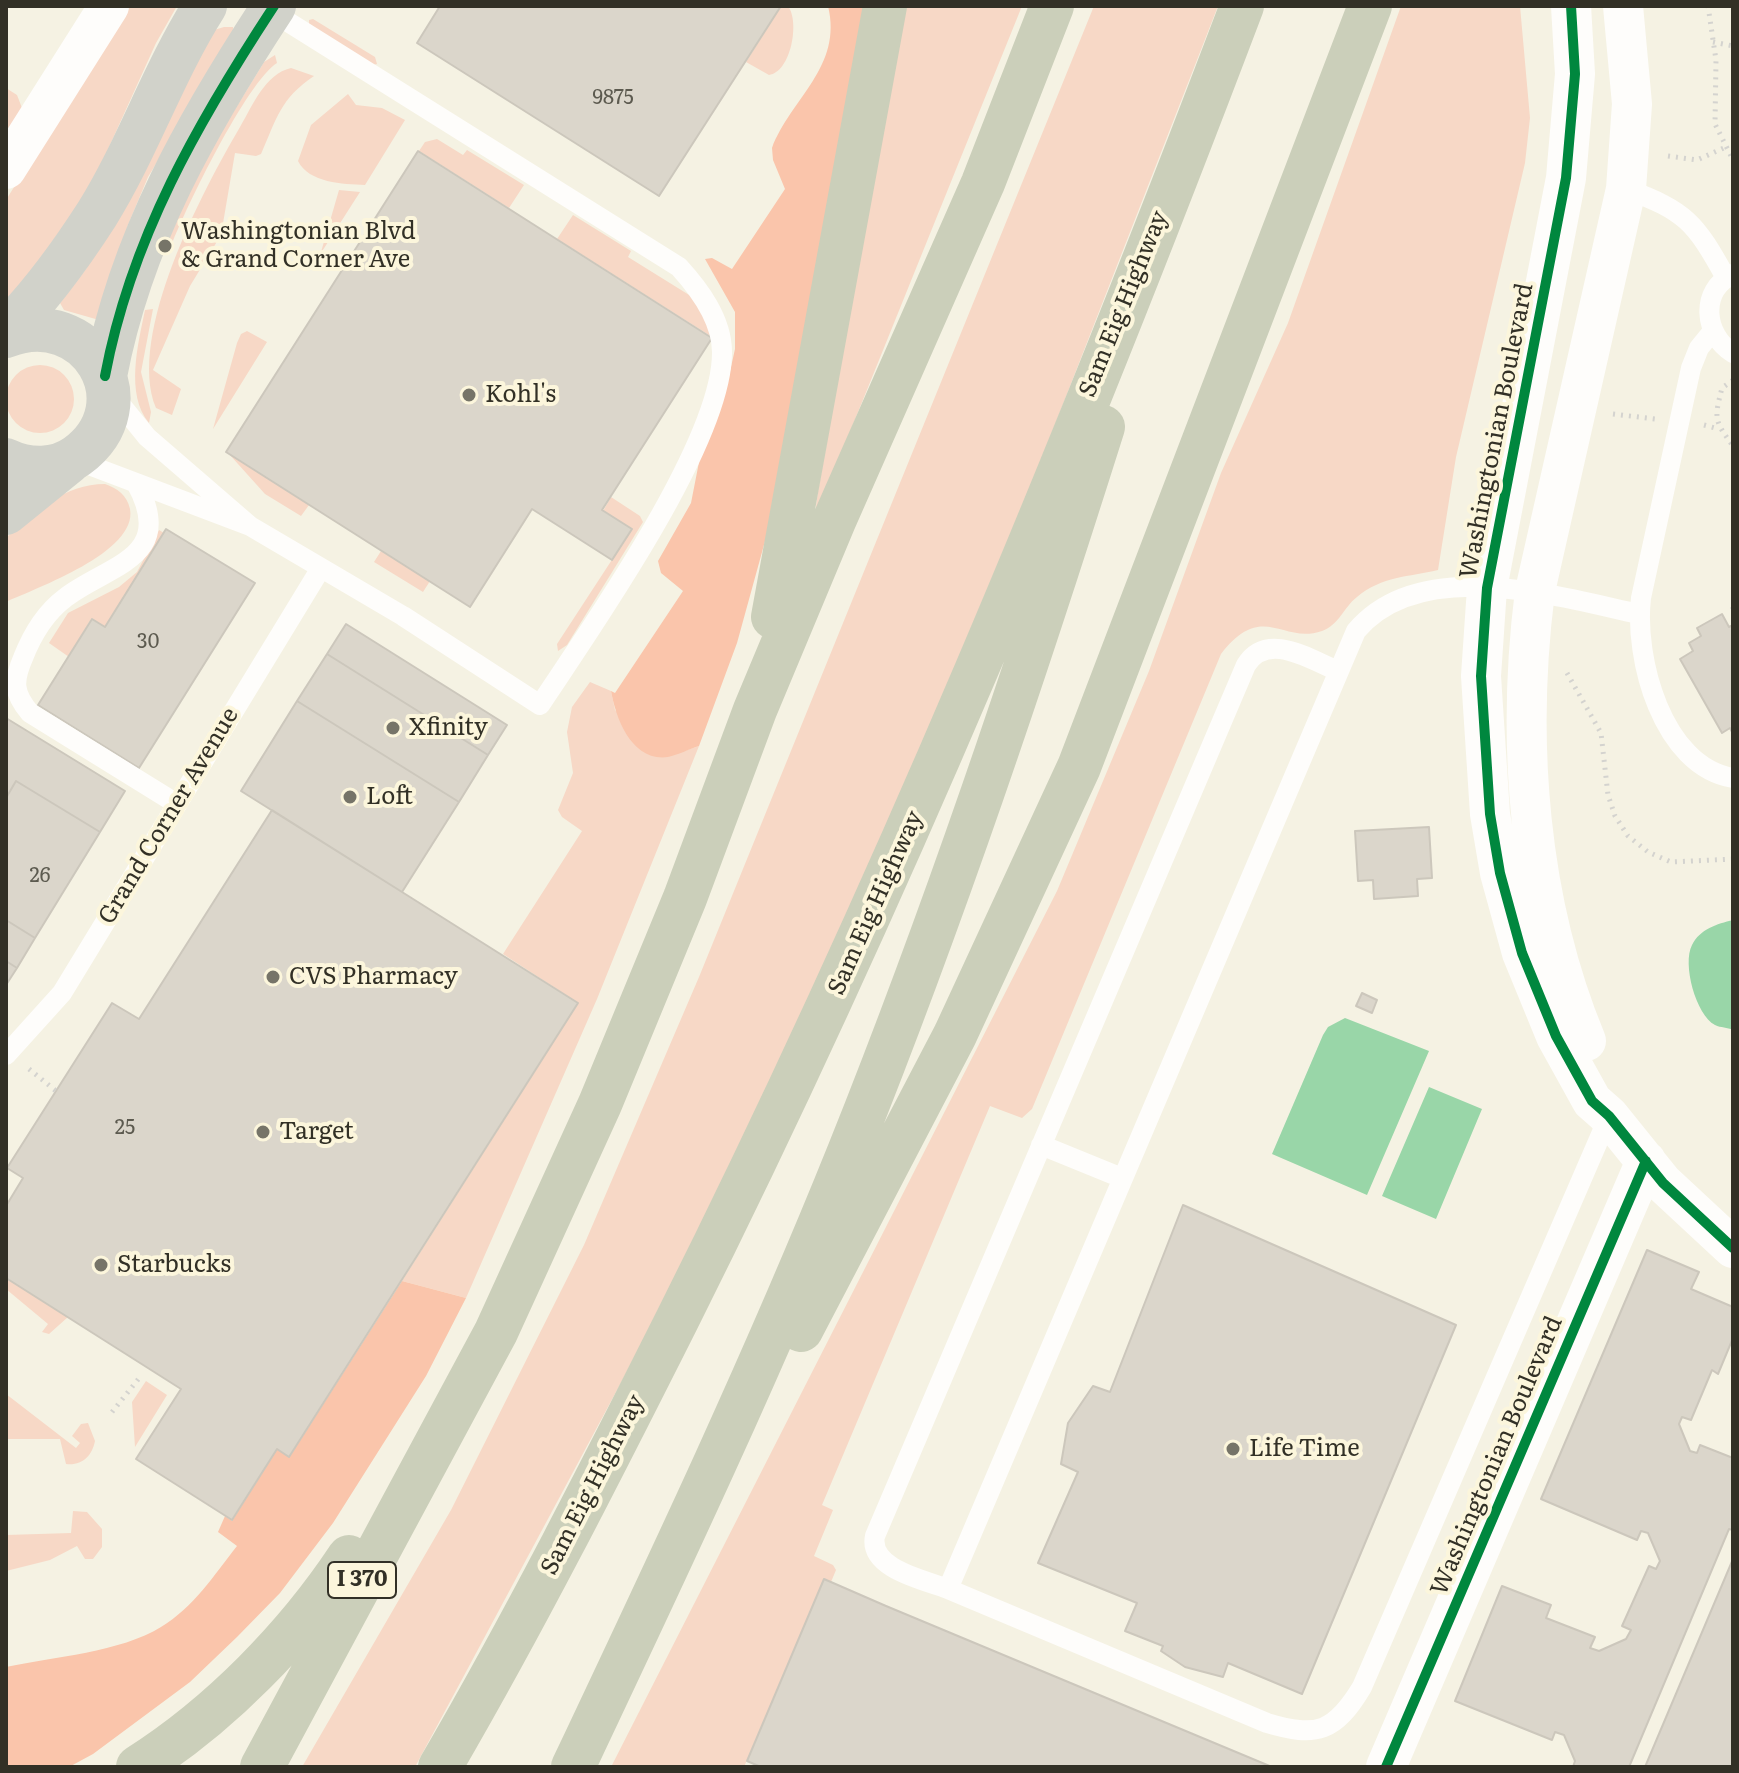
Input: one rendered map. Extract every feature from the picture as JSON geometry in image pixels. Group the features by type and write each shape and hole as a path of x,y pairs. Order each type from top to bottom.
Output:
{"highway":[{"path":"755,710 885,6"},
{"path":"138,1767 199,1720 293,1629 331,1583 462,1393 496,1332 600,1104 685,898 755,710 834,521 983,183 1052,6"},
{"name":"Sam Eig Highway","path":"440,1767 595,1484 830,1006 956,724 1242,6"},
{"path":"662,1580 818,1301 955,1035 1030,877 1110,689 1370,6"},
{"path":"573,1767 662,1580 778,1321 902,1015 1052,588 1214,78"},
{"name":"I 370","path":"262,1767 462,1393"}],"street":[{"path":"6,169 109,6"},
{"path":"6,334 36,301 98,213 161,84 205,6"},
{"name":"Washingtonian Boulevard","path":"1571,6 1575,74 1566,178 1487,588 1481,676 1484,763 1500,873 1522,953 1556,1036 1592,1101 1609,1116 1663,1183 1733,1248"},
{"name":"Washingtonian Boulevard","path":"1609,1116 1608,1094 1574,1011 1552,941 1530,796 1526,671 1535,591 1626,189 1632,104 1623,6"},
{"path":"6,513 87,449 99,433 106,415 110,348 149,227 173,173 269,8"},
{"path":"1566,178 1626,189"},
{"path":"6,334 37,328 71,336 97,360 106,380"},
{"path":"6,460 35,469 72,460"},
{"name":"Washingtonian Boulevard","path":"1386,1767 1646,1161"}],"lane":[{"path":"72,460 250,526 403,616 540,705 591,629 696,448 715,392 722,351 715,321 698,288 679,267 269,8"},
{"path":"1626,189 1681,213 1730,276 1710,302 1712,332 1720,344 1733,353"},
{"path":"1712,332 1695,355 1691,368 1639,614 1646,663 1669,727 1695,761 1719,775 1733,778"},
{"path":"106,380 147,437 250,526"},
{"path":"136,483 145,506 147,529 142,545 128,563 75,590 51,610 30,641 14,680 16,691 30,713 177,804"},
{"name":"Grand Corner Avenue","path":"6,1055 62,993 321,568"},
{"path":"948,1589 1336,670 1356,631 1370,613 1391,600 1444,588 1535,591 1639,614"},
{"path":"1336,670 1282,648 1261,650 1246,665 875,1536 875,1551 885,1563 1267,1723 1301,1733 1325,1729 1345,1714 1362,1687 1609,1116"},
{"path":"1041,1145 1122,1178"}],"path":[{"path":"1708,6 1713,42 1714,116 1733,160"},
{"path":"1713,42 1733,46"},
{"path":"1668,156 1697,160 1726,147"},
{"path":"1733,380 1722,388 1716,424 1733,446"},
{"path":"1562,665 1596,721 1604,748 1608,795 1615,816 1628,836 1639,846 1671,862 1733,859"},
{"path":"112,1412 140,1377"}],"shaded area":[{"path":"126,6 177,6 156,43 91,187 6,307 6,200"},
{"path":"781,6 788,6 792,13 793,34 783,65 769,75 746,62"},
{"path":"828,6 864,6 770,523 737,643 699,746 668,757 655,757 635,746 628,736 617,714 611,691 615,693 683,591 661,573 658,561 691,503 700,457 727,385 735,349 735,312 705,259 712,258 732,269 785,189 773,160 772,148 780,130 822,65 831,28"},
{"path":"905,6 1022,6 814,521 818,491"},
{"path":"1094,6 1218,6 1037,471 864,883 696,1236 415,1767 302,1767 451,1510 584,1245 699,977"},
{"path":"1401,6 1520,6 1530,118 1525,163 1456,457 1438,570 1396,578 1366,590 1352,601 1333,625 1322,631 1308,634 1261,627 1236,638 1221,654 1032,1109 1022,1118 990,1106 822,1505 833,1510 814,1556 833,1565 836,1570 831,1582 824,1580 744,1767 611,1767 1057,891 1149,671 1221,473 1288,323"},
{"path":"313,19 375,57 377,64 373,65 309,26 309,20"},
{"path":"233,27 234,34 148,177 128,225 99,320 64,310 60,303 86,269 214,30"},
{"path":"275,55 277,63 250,94 218,147 172,244 163,242 181,197 264,62"},
{"path":"291,68 314,76 287,101 261,154 235,153 221,235 190,286 153,370 181,389 172,415 156,408 149,378 151,342 173,264 207,187 255,100 274,77"},
{"path":"6,88 17,95 22,108 8,131"},
{"path":"348,94 356,105 382,108 405,120 365,185 318,178 298,161 311,125"},
{"path":"437,139 463,155 467,150 524,185 509,208 419,151 425,142"},
{"path":"339,190 360,192 321,253 321,252"},
{"path":"573,215 631,251 628,257 702,303 712,337 557,239"},
{"path":"153,309 141,372 151,412 149,423 137,398 135,368 145,310"},
{"path":"247,331 267,342 213,429 237,343 241,334"},
{"path":"33,365 47,365 59,370 69,380 74,399 69,418 59,428 47,433 33,433 21,428 11,418 6,406 6,392 11,380 21,370"},
{"path":"229,454 309,505 301,516 265,494"},
{"path":"105,484 121,493 130,509 128,525 118,540 102,554 61,578 6,602 6,538 39,509 63,494 90,485"},
{"path":"611,497 640,516 643,522 567,645 558,651 557,644 632,529 603,511"},
{"path":"159,530 164,533 105,627 91,619 69,657 49,643 68,613 119,587 137,572"},
{"path":"381,551 430,581 423,592 374,562"},
{"path":"590,682 611,691 615,710 666,757 699,746 597,999 466,1298 402,1281 578,1003 503,954 582,831 562,817 558,810 573,773 567,732 572,707"},
{"path":"1733,920 1733,1030 1715,1025 1702,1011 1690,976 1689,953 1704,931"},
{"path":"1345,1018 1429,1051 1367,1195 1272,1154 1323,1035 1328,1027"},
{"path":"1429,1087 1482,1109 1436,1219 1382,1196"},
{"path":"6,1278 68,1317 49,1334 42,1332 48,1324 6,1289"},
{"path":"402,1281 466,1298 426,1376 333,1523 280,1593 190,1682 93,1754 69,1767 6,1767 6,1667 86,1653 127,1642 161,1627 183,1610 237,1546 218,1532 225,1516 232,1521 277,1449 290,1456"},
{"path":"146,1381 167,1395 135,1447 132,1402"},
{"path":"6,1394 76,1448 80,1443 72,1436 81,1424 88,1423 95,1441 89,1455 81,1462 66,1464 60,1439 6,1439"},
{"path":"73,1511 87,1512 102,1529 102,1547 93,1559 85,1559 77,1546 50,1560 6,1571 6,1535 71,1533"}],"building":[{"path":"440,6 781,6 659,196 417,43"},
{"name":"Kohl's","path":"418,151 712,338 602,510 632,529 612,560 532,509 470,607 226,452"},
{"path":"166,529 255,583 139,768 38,705 92,619 105,627"},
{"path":"1722,614 1729,627 1733,625 1733,734 1730,728 1722,733 1680,659 1693,651 1689,643 1701,636 1697,628"},
{"path":"346,624 507,725 488,755 327,654"},
{"name":"Xfinity","path":"327,654 488,755 459,802 297,701"},
{"name":"Loft","path":"297,701 459,802 402,892 241,791"},
{"path":"6,718 125,791 100,832 16,781 6,798"},
{"path":"16,781 100,832 35,938 6,920 6,798"},
{"name":"Target","path":"272,810 578,1003 289,1457 277,1449 232,1520 136,1459 181,1389 6,1278 6,1206 23,1178 7,1168 112,1003 139,1019"},
{"path":"1429,827 1432,878 1417,879 1418,896 1374,899 1373,880 1358,881 1355,831"},
{"path":"6,920 35,938 17,968 6,961"},
{"path":"6,961 17,968 6,985"},
{"path":"1362,993 1377,1000 1372,1013 1356,1006"},
{"name":"Life Time","path":"1183,1205 1456,1325 1302,1694 1228,1663 1223,1677 1185,1667 1161,1651 1163,1646 1125,1631 1137,1603 1038,1563 1078,1472 1061,1464 1068,1423 1093,1386 1110,1392"},
{"path":"1647,1250 1699,1272 1691,1289 1733,1307 1733,1338 1718,1374 1712,1370 1691,1420 1682,1417 1679,1424 1690,1451 1697,1453 1700,1445 1733,1458 1733,1530 1729,1529 1629,1767 1573,1767 1575,1761 1564,1735 1555,1732 1552,1740 1455,1701 1502,1586 1551,1605 1546,1618 1595,1637 1590,1648 1599,1651 1626,1639 1631,1630 1622,1626 1649,1566 1656,1569 1660,1561 1648,1533 1641,1531 1637,1540 1541,1499"},
{"path":"1733,1559 1733,1767 1645,1767"},
{"path":"824,1579 1272,1767 761,1767 747,1761"}],"cycle path":[{"path":"105,376 132,276 171,183 219,93 274,6"},
{"path":"1571,6 1575,74 1566,178 1487,588 1481,676 1490,814 1500,873 1522,953 1556,1036 1592,1101 1609,1116 1663,1183 1733,1248"},
{"path":"1386,1767 1646,1161"}],"place":[{"name":"Washingtonian Blvd & Grand Corner Ave","path":"165,246"},
{"name":"Kohl's","path":"469,395"},
{"name":"Xfinity","path":"393,728"},
{"name":"Loft","path":"350,797"},
{"name":"CVS Pharmacy","path":"273,977"},
{"name":"Target","path":"263,1132"},
{"name":"Starbucks","path":"101,1265"},
{"name":"Life Time","path":"1233,1449"}]}
